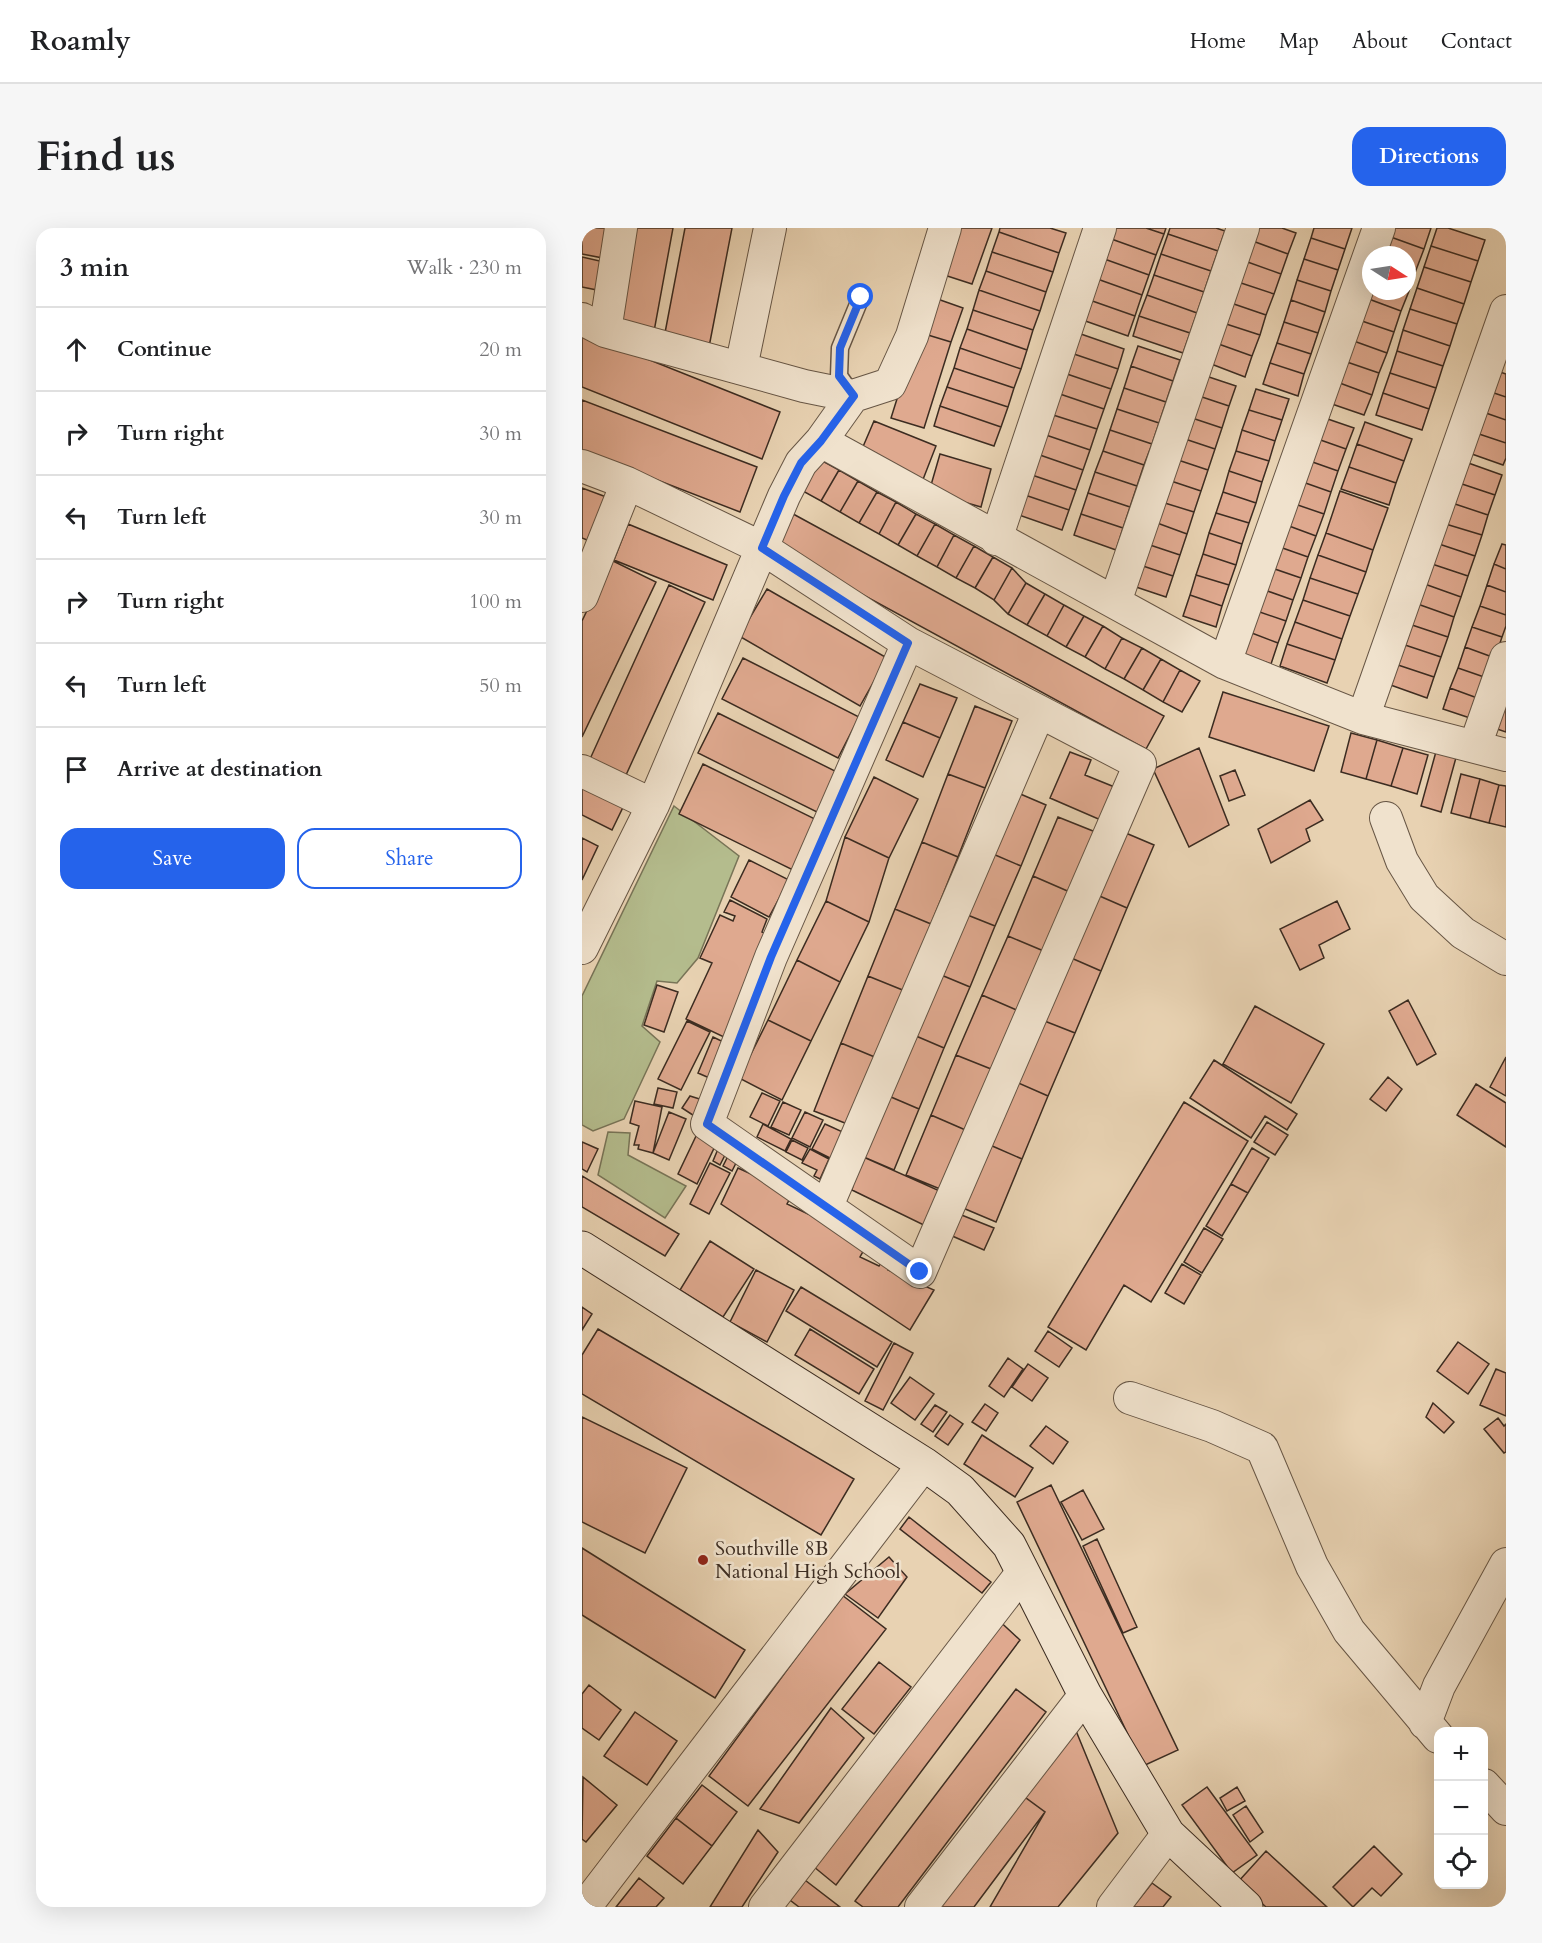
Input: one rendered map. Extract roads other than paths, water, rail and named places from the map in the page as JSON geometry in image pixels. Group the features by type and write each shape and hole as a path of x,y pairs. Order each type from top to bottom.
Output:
{"street":[{"path":"621,228 593,325 804,386 854,396 890,384 912,336 945,228"},
{"path":"741,368 770,228"},
{"path":"996,538 1100,228"},
{"path":"1115,602 1244,228"},
{"path":"1225,663 1379,228"},
{"path":"1363,718 1506,311"},
{"path":"582,948 653,805 784,496 801,463 821,441 854,396"},
{"path":"821,441 1225,663 1363,718 1506,755"},
{"path":"582,465 627,483 762,548 908,643 1140,764 920,1272 707,1124 771,957 908,643"},
{"path":"582,596 627,483"},
{"path":"1475,746 1506,658"},
{"path":"827,1206 1039,712"},
{"path":"582,771 653,805"},
{"path":"1386,818 1402,861 1424,897 1463,933 1506,959"},
{"path":"582,1248 924,1464 960,1490 1009,1545 1085,1695 1168,1834 1246,1907"},
{"path":"1130,1398 1212,1426 1262,1448 1312,1566 1349,1631 1432,1730"},
{"path":"585,1907 924,1464"},
{"path":"1432,1730 1439,1686 1506,1564"},
{"path":"765,1907 1022,1573"},
{"path":"921,1907 1085,1695"},
{"path":"1488,1789 1506,1809"},
{"path":"1113,1907 1168,1834"}],"lane":[{"path":"854,396 839,376 840,348 861,297"}],"place":[{"name":"Southville 8B National High School","path":"703,1560"}]}
